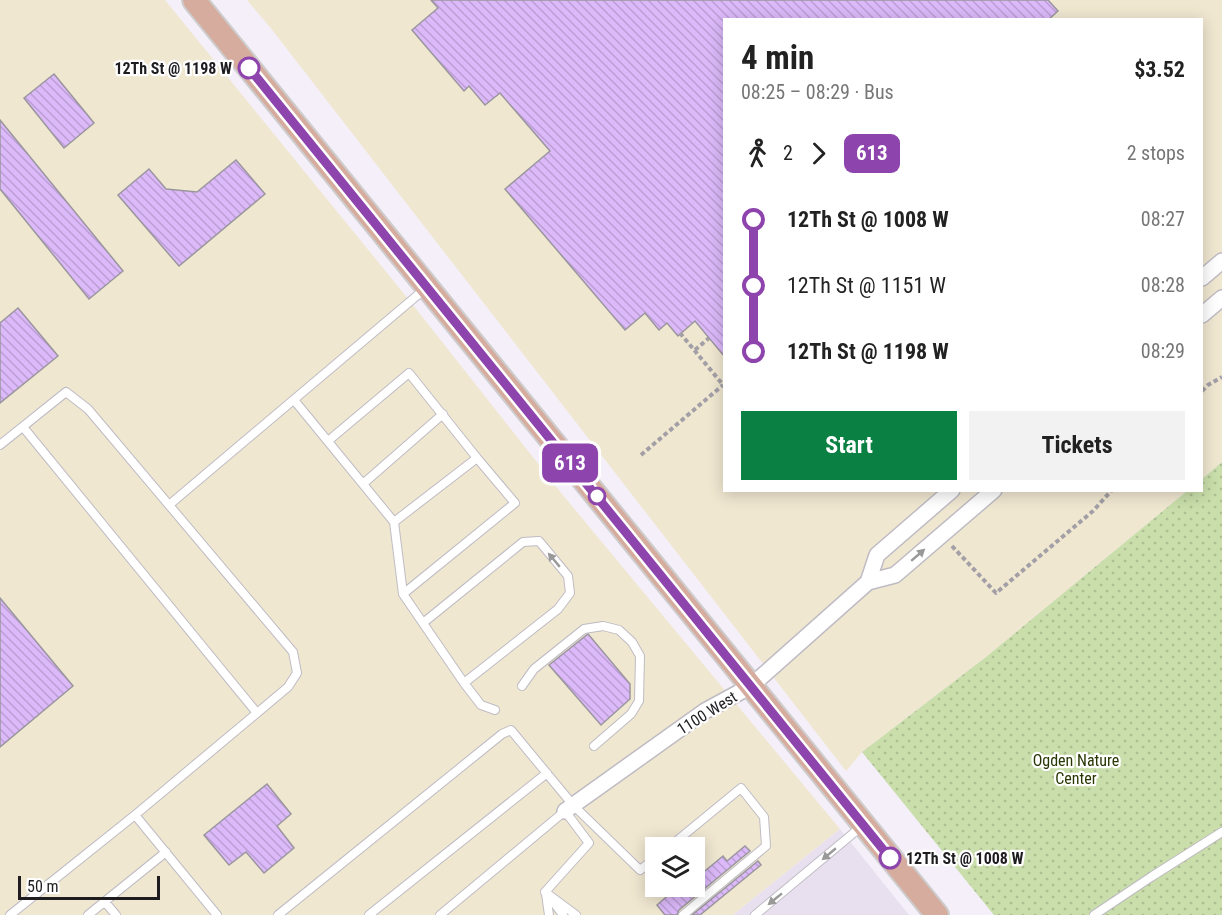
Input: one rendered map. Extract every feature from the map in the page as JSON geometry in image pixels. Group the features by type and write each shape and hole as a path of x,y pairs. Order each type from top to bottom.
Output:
{"main road":[{"path":"194,0 937,915"}],"street":[{"path":"1203,277 1222,261"},
{"path":"1203,314 1222,298"},
{"name":"1100 West","path":"867,582 877,555 950,492"},
{"name":"1100 West","path":"569,808 705,711 751,686 867,582 895,574 992,492"},
{"path":"919,518 939,537"}],"lane":[{"path":"169,506 427,287"},
{"path":"328,441 409,373 515,503 403,594"},
{"path":"0,445 66,392 88,409 293,652 297,674 288,687 135,815 10,915"},
{"path":"294,400 394,522 403,594 464,683 482,705 495,710"},
{"path":"364,483 443,414"},
{"path":"23,427 257,713"},
{"path":"394,522 477,458"},
{"path":"423,623 523,542 539,542 568,576 570,593 558,609 464,683"},
{"path":"522,686 534,669 584,629 603,626 619,630 632,642 640,656 639,700 631,714 594,746"},
{"path":"278,915 502,734 511,730 547,774 589,843 545,892"},
{"path":"369,915 547,774"},
{"path":"681,837 741,788 764,817 766,846 705,897"},
{"path":"569,808 640,870 645,866"},
{"path":"440,915 569,808"},
{"path":"135,815 217,915"},
{"path":"755,915 864,825"},
{"path":"1094,915 1222,832"},
{"path":"88,915 166,852"},
{"path":"545,892 549,915"},
{"path":"545,892 563,915"},
{"path":"545,892 576,915"},
{"path":"683,915 705,897"},
{"path":"105,902 116,915"}],"path":[{"path":"680,333 723,385"},
{"path":"694,350 709,338"},
{"path":"1203,390 1222,377"},
{"path":"641,455 723,387"},
{"path":"939,537 996,593 1094,511 1110,492"}],"shaded area":[{"path":"0,0 165,0 409,300 562,494 840,829 733,915 0,915"},
{"path":"247,0 1222,0 1222,462 1203,478 1203,18 723,18 723,492 1186,492 986,657 862,752 846,771"},
{"path":"840,829 909,915 733,915"}],"green space":[{"name":"Ogden Nature Center","path":"1222,462 1222,915 994,915 862,752 986,657 1186,492 1203,492 1203,478"}],"building":[{"path":"431,0 1048,0 1058,11 1050,18 723,18 723,355 695,321 678,336 667,323 659,330 645,313 625,330 505,189 550,151 500,93 485,105 469,86 464,91 412,30 438,8"},
{"path":"54,74 94,123 64,148 24,98"},
{"path":"0,120 123,271 89,299 0,189"},
{"path":"236,160 265,194 179,266 118,195 149,169 166,189 197,192"},
{"path":"18,308 58,356 0,403 0,323"},
{"path":"0,598 73,686 0,747"},
{"path":"588,634 630,684 630,699 601,725 549,665"},
{"path":"267,784 291,814 277,826 294,848 264,873 246,852 229,865 204,835"},
{"path":"745,846 750,851 705,888 705,871 723,856 727,861"},
{"path":"758,861 761,865 700,915 692,915"},
{"path":"666,897 695,897 679,910 677,915 665,915 657,905"}],"bus line":[{"name":"613","path":"249,68 890,858"}],"place":[{"name":"12Th St @ 1198 W","path":"249,68"},
{"name":"12Th St @ 1008 W","path":"890,858"}]}
